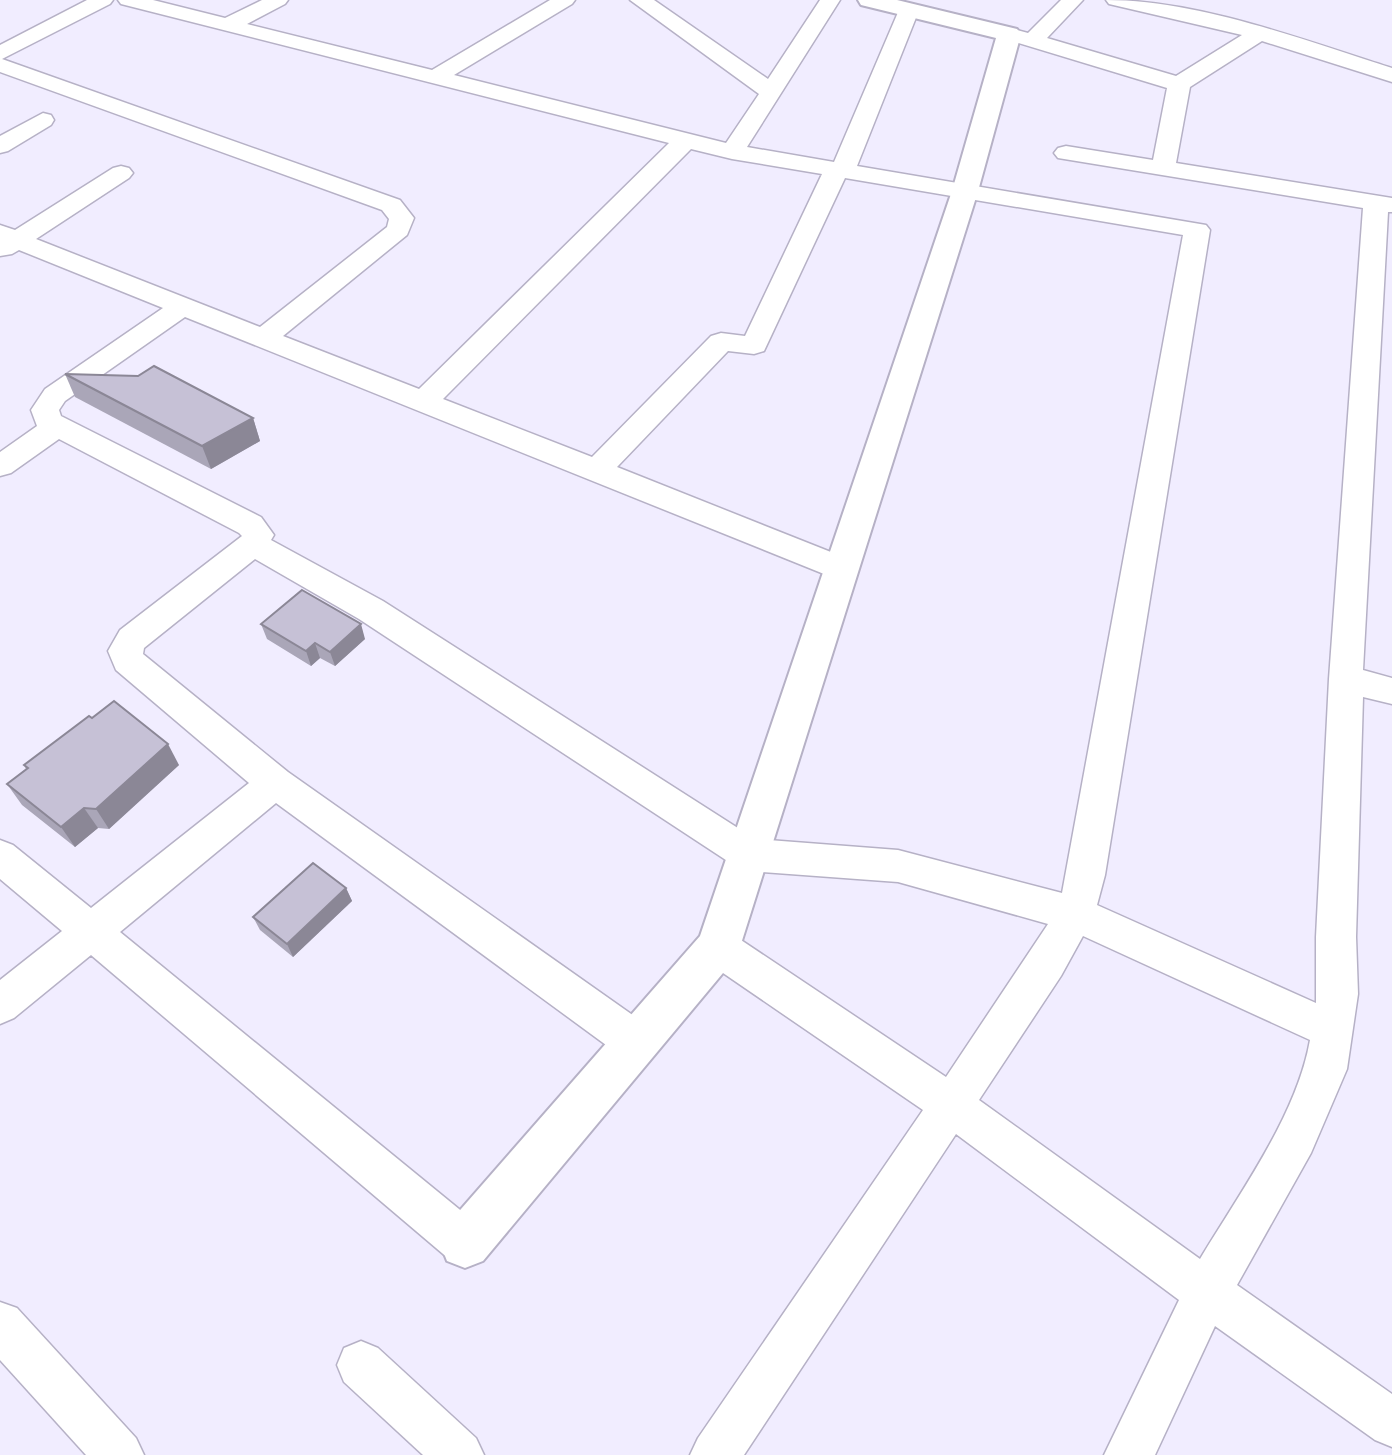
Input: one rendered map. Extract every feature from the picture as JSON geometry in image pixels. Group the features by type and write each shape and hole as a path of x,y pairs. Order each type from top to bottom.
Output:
{"street":[{"path":"0,53 103,0"},
{"path":"128,0 732,152 1197,230 1086,875 1075,914 1047,962 715,1455"},
{"path":"228,25 278,0"},
{"path":"435,77 565,0"},
{"path":"640,0 771,92"},
{"path":"732,152 830,0"},
{"path":"869,0 1021,37 1178,84"},
{"path":"0,856 465,1243 718,947 965,191 1021,37 1073,0"},
{"path":"1116,0 1260,33 1392,75"},
{"path":"596,471 722,342 754,345 840,170 909,10"},
{"path":"1163,168 1178,84 1260,33"},
{"path":"0,65 391,205 402,218 398,230 263,338"},
{"path":"0,146 43,120"},
{"path":"423,402 686,140"},
{"path":"1066,153 1384,204 1346,679 1335,937 1338,994 1326,1069 1296,1138 1207,1292 1129,1455"},
{"path":"6,241 121,173"},
{"path":"6,241 183,306 840,568"},
{"path":"183,306 55,395 45,410 48,421 250,525 258,535 253,544 132,639 125,651 128,661 275,783 636,1042"},
{"path":"0,466 57,426"},
{"path":"253,544 371,610 748,855 898,866 1075,914 1332,1030"},
{"path":"1346,679 1392,691"},
{"path":"0,1005 275,783"},
{"path":"718,947 951,1105 1392,1423"},
{"path":"0,1325 119,1455"},
{"path":"361,1365 459,1455"}],"building":[{"path":"154,366 253,418 202,446 65,374 138,376"},
{"path":"302,590 361,624 330,652 315,643 306,651 261,624"},
{"path":"114,701 168,744 96,809 84,808 61,827 7,784 28,768 24,765 89,716 92,718"},
{"path":"313,863 346,888 287,944 253,917"}]}
